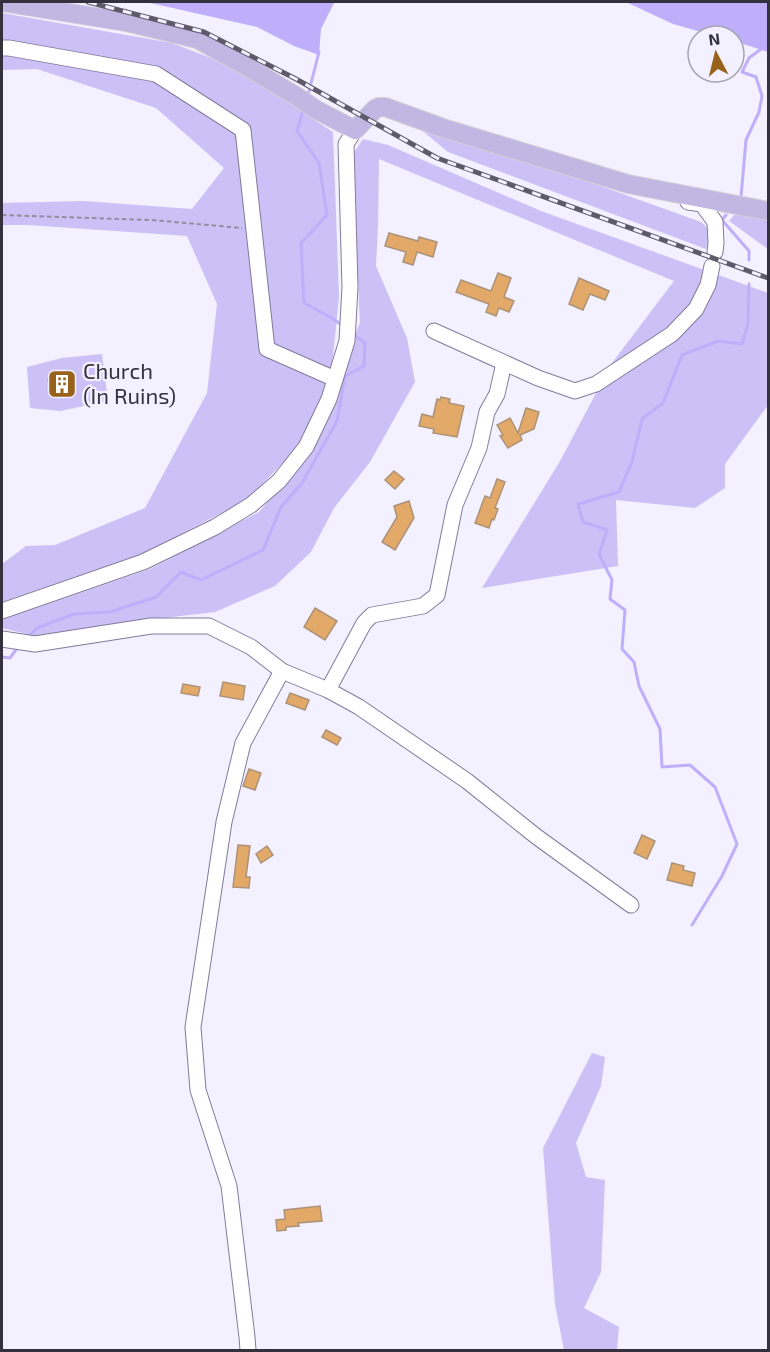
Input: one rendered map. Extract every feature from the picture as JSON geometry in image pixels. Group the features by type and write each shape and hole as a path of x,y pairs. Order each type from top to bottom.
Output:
{"main road":[{"path":"2,2 126,22 197,39 296,96 315,110 355,130 380,106 443,128 628,184 768,211"}],"street":[{"path":"2,48 156,74 243,130 267,349 335,380"},
{"path":"2,612 143,562 214,527 251,505 279,480 306,447 329,399 347,341 350,287 346,144 355,130"},
{"path":"434,331 538,378 575,391 596,384 672,334 696,309 708,285 716,243 715,222 702,204 676,201 661,190"},
{"path":"328,690 364,623 372,615 423,606 437,595 455,505 479,448 487,412 497,394 504,363"},
{"path":"2,639 35,644 151,626 209,626 251,647 282,671 328,690 359,707 467,781 537,837 631,905"},
{"path":"248,1350 228,1186 198,1090 193,1027 224,822 243,743 282,671"}],"path":[{"path":"2,215 152,220 254,229"}],"shaded area":[{"path":"146,2 337,2 334,3 321,29 319,55 294,46 257,27"},
{"path":"626,2 768,2 768,52 746,45 746,24 686,24 686,28"},
{"path":"2,13 172,43 234,67 333,132 339,296 331,377 301,444 248,499 147,552 2,602 2,564 26,546 55,545 145,508 207,393 217,304 187,236 2,225 2,203 84,201 192,209 224,168 156,108 37,69 2,70"},
{"path":"418,127 570,175 701,222 710,230 706,249 448,152"},
{"path":"363,139 388,145 541,211 768,293 768,405 725,464 725,488 695,508 616,500 618,566 482,588 559,463 612,363 674,281 379,159 376,266 407,338 415,382 370,462 334,508 311,552 275,586 215,612 137,621 39,637 2,628 2,620 150,569 259,512 312,451 335,379 360,323 352,155"},
{"path":"736,213 768,218 768,249 729,221"},
{"path":"102,354 108,401 60,411 30,408 27,367 62,358"},
{"path":"592,1053 605,1057 601,1086 576,1143 586,1177 605,1180 601,1272 584,1308 619,1327 617,1350 564,1350 555,1304 543,1148"}],"building":[{"path":"389,233 418,241 419,237 437,242 433,257 417,252 413,265 403,262 406,252 385,246"},
{"path":"498,273 511,278 504,297 514,301 509,312 499,308 496,316 486,312 489,304 456,292 461,280 491,291"},
{"path":"579,278 609,291 605,300 590,294 583,310 569,304"},
{"name":"Church (In Ruins)","path":"73,376 75,389 50,393 48,379"},
{"path":"441,397 450,399 449,403 464,406 457,437 433,433 434,429 419,426 422,414 433,417 437,399 440,400"},
{"path":"526,408 539,412 534,429 520,435 522,440 508,448 500,436 503,435 497,425 510,418 518,433"},
{"path":"394,471 404,479 395,489 385,480"},
{"path":"497,479 505,482 495,508 498,509 489,528 475,523 485,496 490,498"},
{"path":"409,501 414,518 395,550 382,542 397,517 394,506"},
{"path":"315,608 337,621 325,640 304,627"},
{"path":"223,682 245,686 243,700 220,696"},
{"path":"183,684 200,687 198,696 181,693"},
{"path":"290,693 309,700 305,710 286,703"},
{"path":"326,730 341,738 337,745 322,737"},
{"path":"249,769 261,773 255,790 243,786"},
{"path":"642,835 655,841 647,859 634,853"},
{"path":"238,845 250,846 246,877 250,877 249,888 233,887"},
{"path":"267,846 273,855 261,863 256,854"},
{"path":"672,863 684,866 683,870 695,873 692,886 667,880"},
{"path":"320,1206 322,1221 298,1223 299,1226 286,1227 286,1230 277,1231 276,1220 285,1219 284,1210"}],"waterway":[{"path":"741,197 746,140 759,112 762,96 756,77 742,72 749,58 762,46"},
{"path":"308,95 319,52"},
{"path":"303,110 297,131 319,163 327,215 301,243 304,303 343,326"},
{"path":"726,215 722,220 749,251 749,260"},
{"path":"692,925 722,876 737,844 715,787 690,765 662,767 660,729 639,686 634,662 622,649 625,610 610,599 612,580 599,554 607,530 583,522 578,504 619,492 632,462 642,419 663,403 682,355 718,341 742,344 748,324 749,284"},
{"path":"27,638 37,628 74,614 110,612 156,597 181,572 201,580 263,550 281,507 302,483 337,421 345,376 364,366 365,343 353,334"},
{"path":"2,657 10,658 18,647"}],"railway":[{"path":"88,2 204,32 296,79 437,158 768,278"}],"place":[{"name":"Church (In Ruins)","path":"62,384"}]}
